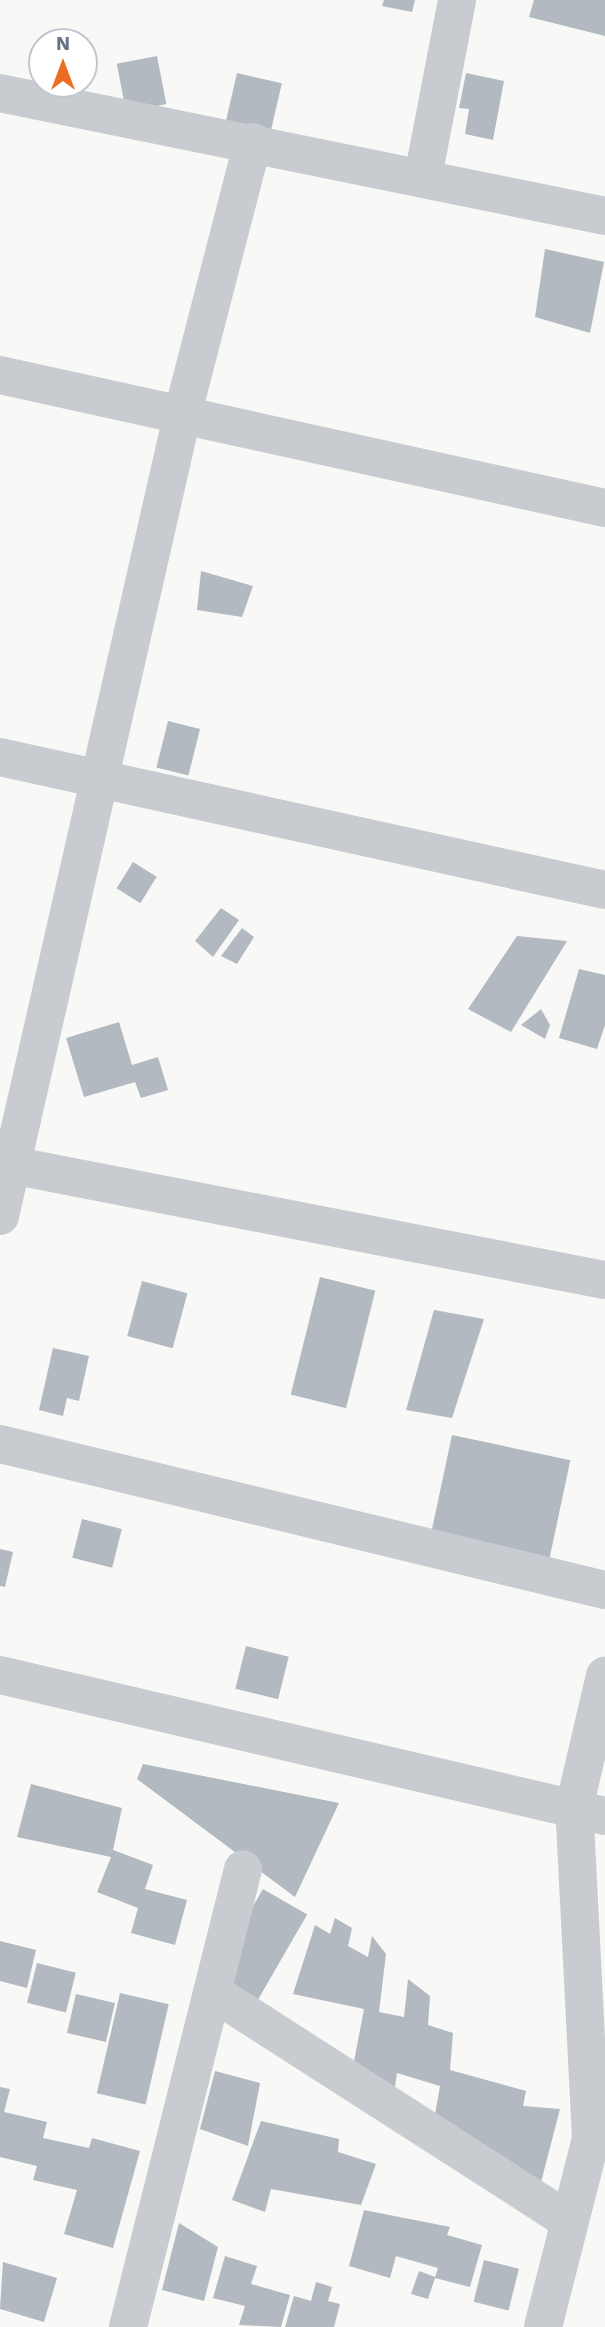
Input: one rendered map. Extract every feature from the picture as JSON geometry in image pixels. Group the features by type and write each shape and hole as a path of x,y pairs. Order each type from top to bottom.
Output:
{"street":[{"path":"423,177 457,0"},
{"path":"0,93 253,142 605,216"},
{"path":"0,1216 6,1164 96,780 182,416 253,142"},
{"path":"0,374 605,508"},
{"path":"0,757 605,890"},
{"path":"6,1164 605,1280"},
{"path":"0,1444 605,1590"},
{"path":"0,1675 589,1812"},
{"path":"543,2327 591,2137 589,1812 605,1676"},
{"path":"128,2327 243,1869"},
{"path":"214,1993 568,2220"}],"building":[{"path":"384,0 415,0 412,12 382,6"},
{"path":"534,0 605,0 605,36 529,17"},
{"path":"157,56 166,104 126,112 117,64"},
{"path":"237,73 282,83 270,133 226,123"},
{"path":"466,73 504,81 493,140 465,134 469,109 459,108"},
{"path":"545,249 604,262 590,333 535,317"},
{"path":"201,571 253,586 242,617 197,610"},
{"path":"168,721 200,729 188,776 156,768"},
{"path":"133,862 157,877 140,903 117,888"},
{"path":"221,908 239,920 213,957 195,941"},
{"path":"242,928 254,937 237,964 221,956"},
{"path":"517,936 567,941 511,1032 468,1009"},
{"path":"579,969 605,975 605,1025 597,1049 559,1038"},
{"path":"541,1009 550,1025 545,1039 521,1025"},
{"path":"119,1022 132,1065 158,1057 168,1090 141,1098 135,1082 84,1097 66,1038"},
{"path":"320,1277 375,1291 346,1408 291,1394"},
{"path":"142,1281 187,1293 173,1348 127,1336"},
{"path":"434,1310 484,1319 452,1418 406,1410"},
{"path":"53,1348 89,1356 79,1401 67,1398 63,1416 39,1410"},
{"path":"452,1435 570,1460 547,1569 429,1544"},
{"path":"82,1519 122,1529 112,1568 72,1558"},
{"path":"0,1549 13,1552 5,1587 0,1586"},
{"path":"246,1646 289,1657 278,1699 235,1689"},
{"path":"143,1764 339,1803 295,1897 137,1779"},
{"path":"31,1784 122,1808 113,1850 153,1865 145,1889 187,1900 175,1945 131,1933 138,1908 97,1892 111,1857 17,1837"},
{"path":"263,1889 307,1914 253,2008 209,1983"},
{"path":"335,1918 352,1928 348,1946 368,1957 372,1936 386,1954 379,2012 404,2017 408,1979 430,1996 428,2025 453,2033 450,2070 526,2091 523,2106 560,2109 540,2186 433,2126 440,2086 397,2073 393,2100 352,2072 364,2009 293,1994 315,1925 330,1934"},
{"path":"0,1941 36,1950 27,1988 0,1981"},
{"path":"37,1963 76,1973 66,2012 27,2003"},
{"path":"120,1993 169,2004 146,2105 97,2093"},
{"path":"76,1994 115,2003 106,2042 67,2033"},
{"path":"215,2071 260,2083 248,2146 200,2129"},
{"path":"0,2087 10,2089 4,2112 47,2122 43,2138 89,2148 92,2138 140,2151 113,2248 64,2234 77,2190 33,2180 37,2166 0,2157"},
{"path":"261,2121 339,2139 338,2152 376,2164 361,2205 271,2189 265,2212 232,2200"},
{"path":"364,2210 450,2227 447,2235 482,2245 470,2287 435,2278 428,2299 411,2294 419,2271 435,2277 438,2268 396,2256 390,2278 349,2266"},
{"path":"179,2223 218,2247 204,2301 162,2290"},
{"path":"225,2256 257,2266 251,2284 290,2295 281,2327 239,2325 245,2306 213,2298"},
{"path":"484,2260 519,2269 509,2310 474,2302"},
{"path":"3,2262 57,2278 44,2322 0,2309"},
{"path":"316,2282 332,2287 328,2301 340,2304 334,2327 285,2327 294,2296 311,2301"}]}
